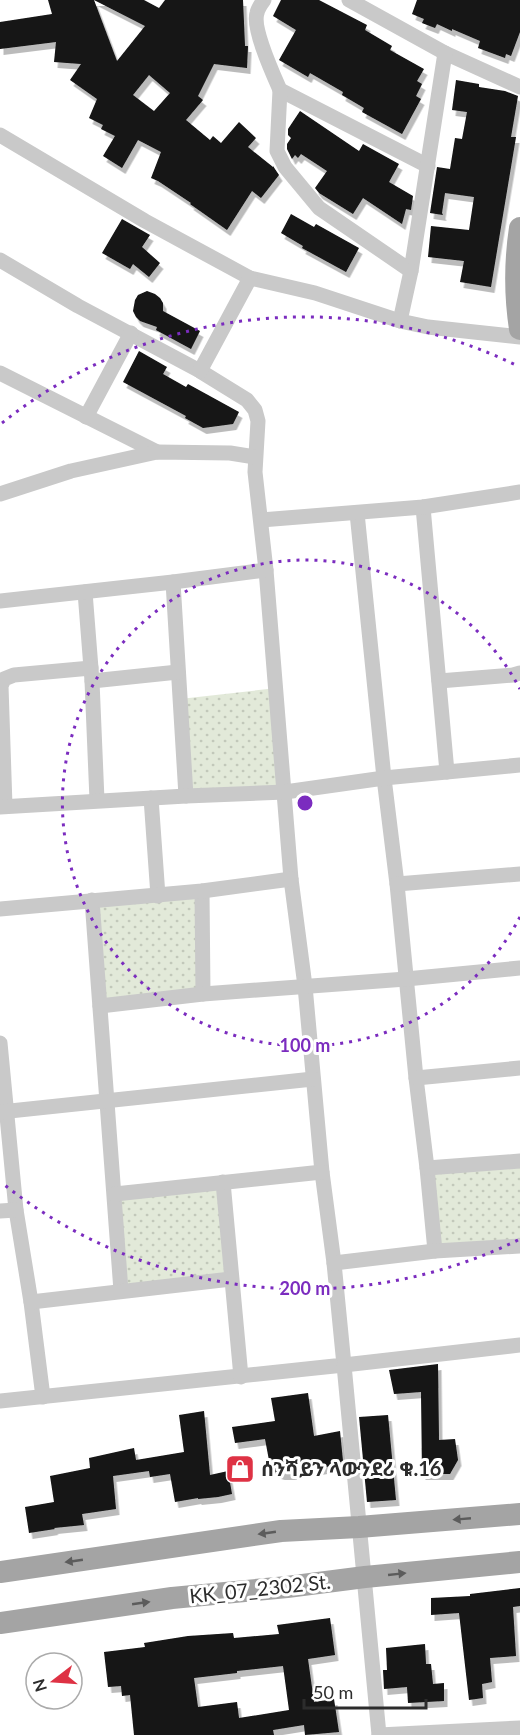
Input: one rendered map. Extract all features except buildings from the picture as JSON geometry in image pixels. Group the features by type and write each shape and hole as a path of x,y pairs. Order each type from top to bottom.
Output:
{"main road":[{"path":"520,228 517,308 520,329"},
{"path":"0,1572 281,1532 520,1514"},
{"name":"KK_07_2302 St.","path":"0,1623 172,1598 520,1562"}],"street":[{"path":"264,0 256,13 256,23 280,90 277,151 285,167 319,208 411,271"},
{"path":"349,0 445,53 520,87"},
{"path":"400,321 411,271 445,53"},
{"path":"280,90 428,166"},
{"path":"0,135 145,221 250,278 315,292 400,321 428,327 520,337"},
{"path":"0,260 78,306 200,371 247,400 255,410 258,421 255,472 266,570 291,879 305,986 322,1172 334,1263 379,1735 462,1733 520,1728"},
{"path":"200,371 250,278"},
{"path":"87,417 131,333"},
{"path":"0,373 157,452"},
{"path":"0,494 71,471 157,452 230,453 255,457"},
{"path":"261,520 423,507 520,492"},
{"path":"423,507 447,772"},
{"path":"357,513 435,1251"},
{"path":"0,601 266,570"},
{"path":"173,582 186,796"},
{"path":"85,592 92,674 97,801"},
{"path":"178,672 14,675 4,679 1,686 2,806 285,792 384,778 520,765"},
{"path":"439,681 520,673"},
{"path":"151,798 159,896"},
{"path":"397,884 520,874"},
{"path":"0,909 159,896 291,879"},
{"path":"202,891 203,994"},
{"path":"93,900 122,1291"},
{"path":"100,1006 203,994 520,968"},
{"path":"0,1043 3,1111 43,1397"},
{"path":"416,1078 520,1068"},
{"path":"3,1111 313,1079"},
{"path":"427,1168 520,1161"},
{"path":"115,1194 322,1172"},
{"path":"223,1182 241,1377"},
{"path":"0,1212 16,1210"},
{"path":"334,1263 435,1251 520,1246"},
{"path":"31,1302 231,1279"},
{"path":"0,1401 241,1377 520,1345"}],"green space":[{"path":"277,688 285,792 186,796 180,699"},
{"path":"202,891 203,994 100,1006 92,900"},
{"path":"520,1161 520,1246 435,1251 427,1168"},
{"path":"223,1182 231,1279 121,1291 115,1194"}],"place":[{"name":"ሰንሻይን ላውንደሪ ቁ.16","path":"240,1469"}]}
